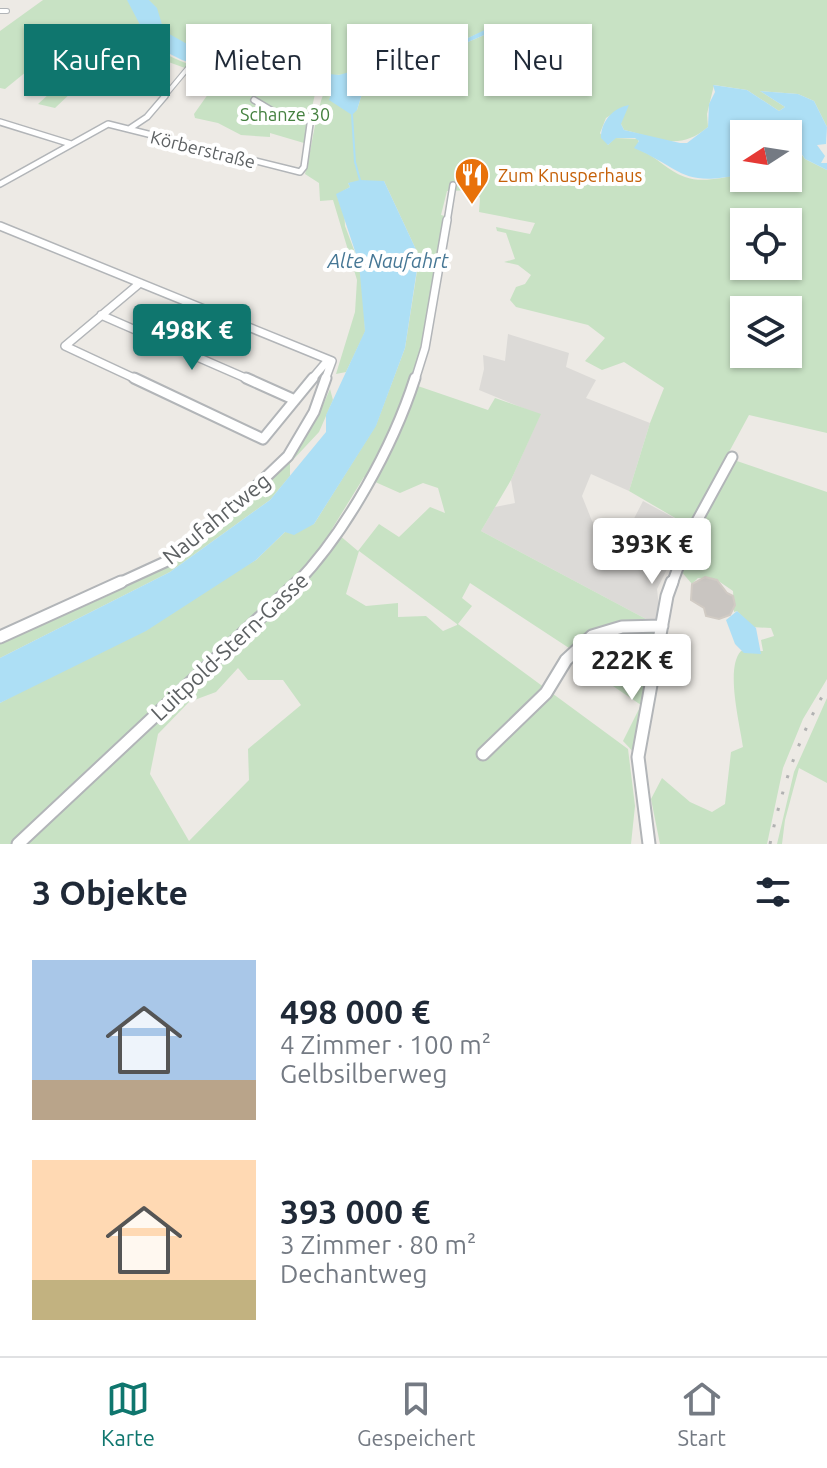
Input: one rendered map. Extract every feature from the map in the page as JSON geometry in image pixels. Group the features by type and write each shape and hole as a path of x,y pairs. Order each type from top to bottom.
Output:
{"street":[{"path":"0,11 7,11"},
{"path":"129,129 147,117 186,70"},
{"name":"Körberstraße","path":"71,144 108,124 300,172 304,167 311,117 274,112 254,100"},
{"path":"0,122 71,144"},
{"path":"0,184 71,144"},
{"name":"Luitpold-Stern-Gasse","path":"18,844 283,598 319,560 382,458 405,410 425,348 453,185"},
{"path":"0,226 140,283 330,361 263,439 65,346 140,283"},
{"path":"101,315 295,400"},
{"name":"Naufahrtweg","path":"0,637 165,562 224,517 288,456 314,412 330,361"},
{"path":"649,844 638,757 662,626 674,573 691,532 732,457"},
{"path":"483,754 546,693 566,660 592,636 622,627 662,626"}],"shaded area":[{"path":"508,334 569,353 566,367 596,380 586,398 650,423 629,491 591,474 582,496 592,521 608,541 621,544 643,501 689,526 657,589 661,627 481,531 495,507 515,503 511,480 540,415 479,390 484,369 483,355 505,361"}],"green space":[{"path":"43,0 827,0 827,127 814,101 798,94 760,91 785,107 779,111 747,90 714,85 707,114 708,127 697,135 668,141 624,130 621,124 622,108 606,118 600,133 608,145 615,138 638,139 640,150 691,179 730,176 730,192 802,192 802,155 827,170 827,433 749,415 689,526 629,491 664,388 624,362 602,370 585,361 605,338 588,325 516,307 510,300 516,287 525,284 531,275 518,265 504,262 515,259 506,233 497,231 496,227 530,234 535,223 479,212 480,198 475,190 447,191 441,215 445,216 438,258 419,256 384,181 348,183 350,187 343,191 345,226 359,263 365,332 346,372 336,374 355,312 357,280 333,200 320,201 319,183 305,174 323,96 331,96 357,110 361,96 468,96 468,42 484,35 484,96 592,96 592,24 484,24 484,31 468,38 468,24 347,24 347,74 335,75 331,75 331,24 186,24 186,45 170,35 170,24 24,24 24,74 5,89 0,88 0,31"},
{"path":"170,56 186,63 186,68 170,63"},
{"path":"47,96 68,96 55,108 38,104"},
{"name":"Schanze 30","path":"207,96 315,96 304,143 270,133 270,137 241,135 218,123 195,118 194,114"},
{"path":"417,271 437,273 412,384 488,410 495,398 541,414 511,480 481,531 661,627 638,757 623,741 641,705 573,659 569,648 470,583 462,598 472,606 458,624 628,749 635,806 631,844 0,844 0,703 256,560 285,532 314,524 376,425 405,348","holes":["364,477 400,493 423,483 438,488 445,513 430,507 399,537 379,524 358,551 332,529","359,551 457,625 443,631 426,616 398,617 398,603 366,606 346,594","238,668 248,680 283,680 301,705 248,749 249,780 189,841 150,774 158,734 189,702 216,692"]},
{"path":"330,389 333,400 319,432 290,463 290,476 270,500 170,572 0,658 0,643 105,597 168,564 287,460"},
{"path":"734,460 827,492 827,679 803,719 783,768 767,844 660,844 651,799 662,778 690,802 712,812 725,804 731,752 743,747 734,683 736,659 741,651 763,651 761,640 774,636 771,628 752,627 737,611 734,612 733,591 717,580 698,578 692,584 680,570"},
{"path":"827,698 827,783 799,768 782,844 777,844 794,772"}],"water":[{"path":"127,0 149,0 157,8 162,24 140,24"},
{"path":"484,30 484,35 468,42 468,38"},
{"path":"170,34 186,43 186,61 170,54"},
{"path":"347,73 347,96 361,96 357,110 352,115 329,100 331,74"},
{"path":"713,85 747,90 779,111 785,107 760,91 798,94 814,101 827,127 826,144 817,145 825,156 821,163 827,163 827,170 802,155 802,120 730,120 730,176 719,178 704,179 682,174 634,148 639,141 635,138 616,138 608,145 601,138 609,116 629,105 621,124 624,130 687,143 708,127 709,104 715,92"},
{"name":"Alte Naufahrt","path":"384,181 419,256 405,348 376,426 314,524 294,535 285,532 256,560 146,631 0,703 0,658 170,572 270,500 326,432 326,415 365,331 359,263 336,194 350,187 348,183"},
{"path":"737,611 756,628 761,654 744,653 735,644 726,620"}],"building":[{"path":"705,577 717,580 733,596 735,605 730,615 719,619 706,616 704,608 691,600 692,584"}],"waterway":[{"path":"352,115 355,162 360,180"}],"railway":[{"path":"770,844 792,763 827,688"}],"place":[{"name":"Zum Knusperhaus","path":"472,206"}]}
